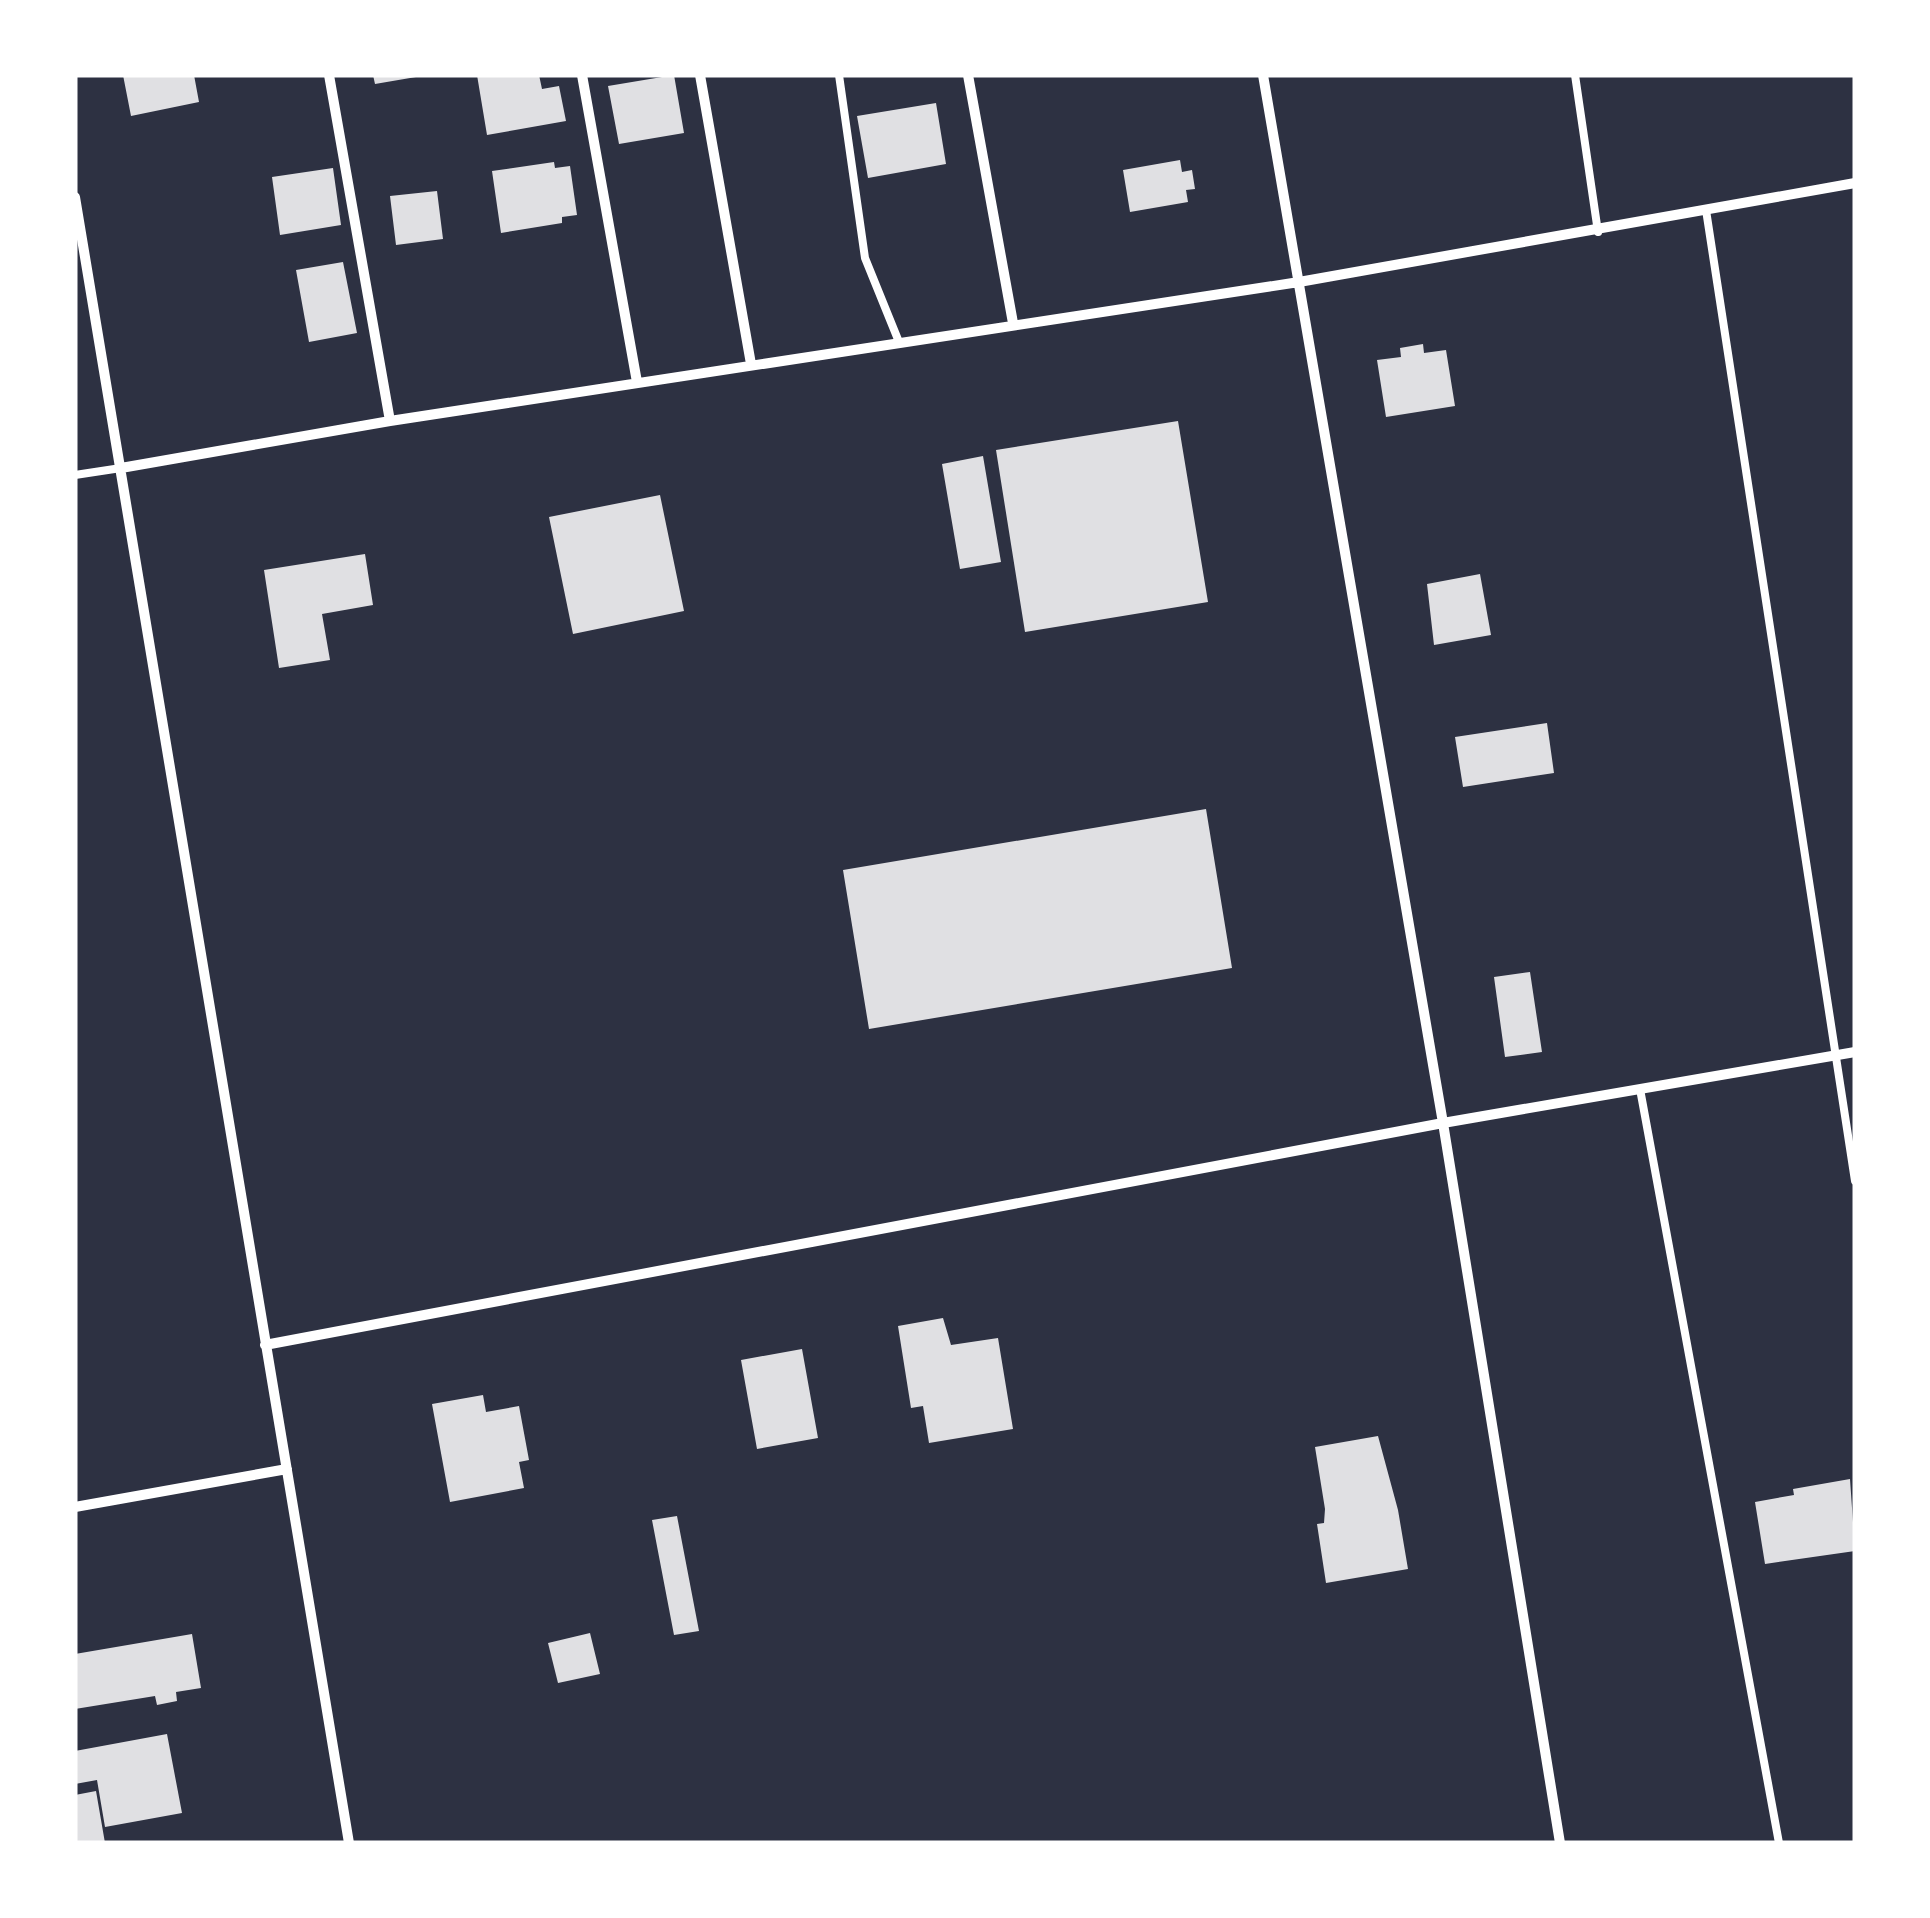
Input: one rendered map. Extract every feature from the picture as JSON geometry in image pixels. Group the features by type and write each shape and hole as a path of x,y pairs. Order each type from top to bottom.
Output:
{"street":[{"path":"329,75 390,421"},
{"path":"582,75 637,382"},
{"path":"700,75 750,364"},
{"path":"968,75 1013,323"},
{"path":"1263,75 1443,1123 1560,1843"},
{"path":"121,468 750,364 1300,282 1855,184"},
{"path":"75,196 349,1843"},
{"path":"266,1345 1443,1123 1855,1052"},
{"path":"75,1507 286,1469"}],"lane":[{"path":"839,75 865,258 899,342"},
{"path":"1575,75 1598,232"},
{"path":"1706,210 1855,1180"},
{"path":"75,475 121,468"},
{"path":"1640,1089 1779,1843"}],"building":[{"path":"123,75 194,75 199,102 131,116"},
{"path":"373,75 416,75 416,77 375,84"},
{"path":"477,75 539,75 542,89 559,86 566,121 487,135"},
{"path":"674,75 684,133 619,144 608,86"},
{"path":"936,103 946,164 868,178 857,116"},
{"path":"1180,160 1182,172 1192,170 1195,189 1186,190 1188,202 1130,212 1123,170"},
{"path":"554,162 555,168 570,166 577,215 562,217 562,223 501,233 492,171"},
{"path":"333,168 341,225 280,235 272,177"},
{"path":"437,191 443,239 396,245 390,196"},
{"path":"343,262 357,333 309,342 296,270"},
{"path":"1423,344 1424,353 1446,350 1455,406 1386,417 1377,360 1401,357 1400,348"},
{"path":"1178,421 1208,602 1025,632 996,450"},
{"path":"983,456 1001,562 960,569 942,464"},
{"path":"660,495 684,611 573,634 549,517"},
{"path":"365,554 373,605 322,614 330,660 279,668 264,570"},
{"path":"1480,574 1491,635 1434,645 1427,584"},
{"path":"1547,723 1554,773 1463,787 1455,737"},
{"path":"1206,809 1232,968 869,1029 843,870"},
{"path":"1530,972 1542,1052 1505,1057 1494,977"},
{"path":"943,1318 951,1345 998,1338 1013,1429 929,1443 923,1406 911,1408 898,1326"},
{"path":"802,1349 818,1438 757,1449 741,1360"},
{"path":"483,1395 486,1412 519,1406 529,1460 519,1462 524,1488 450,1502 432,1404"},
{"path":"1378,1436 1398,1510 1408,1569 1326,1583 1317,1524 1324,1523 1325,1509 1315,1447"},
{"path":"1850,1479 1855,1551 1765,1564 1755,1502 1794,1495 1793,1489"},
{"path":"677,1516 699,1631 674,1635 652,1520"},
{"path":"590,1633 600,1674 558,1683 548,1643"},
{"path":"192,1634 201,1688 176,1692 177,1701 157,1705 155,1696 75,1709 75,1654"},
{"path":"167,1734 182,1813 105,1827 97,1780 75,1784 75,1751"},
{"path":"96,1791 105,1843 75,1843 75,1795"}]}
